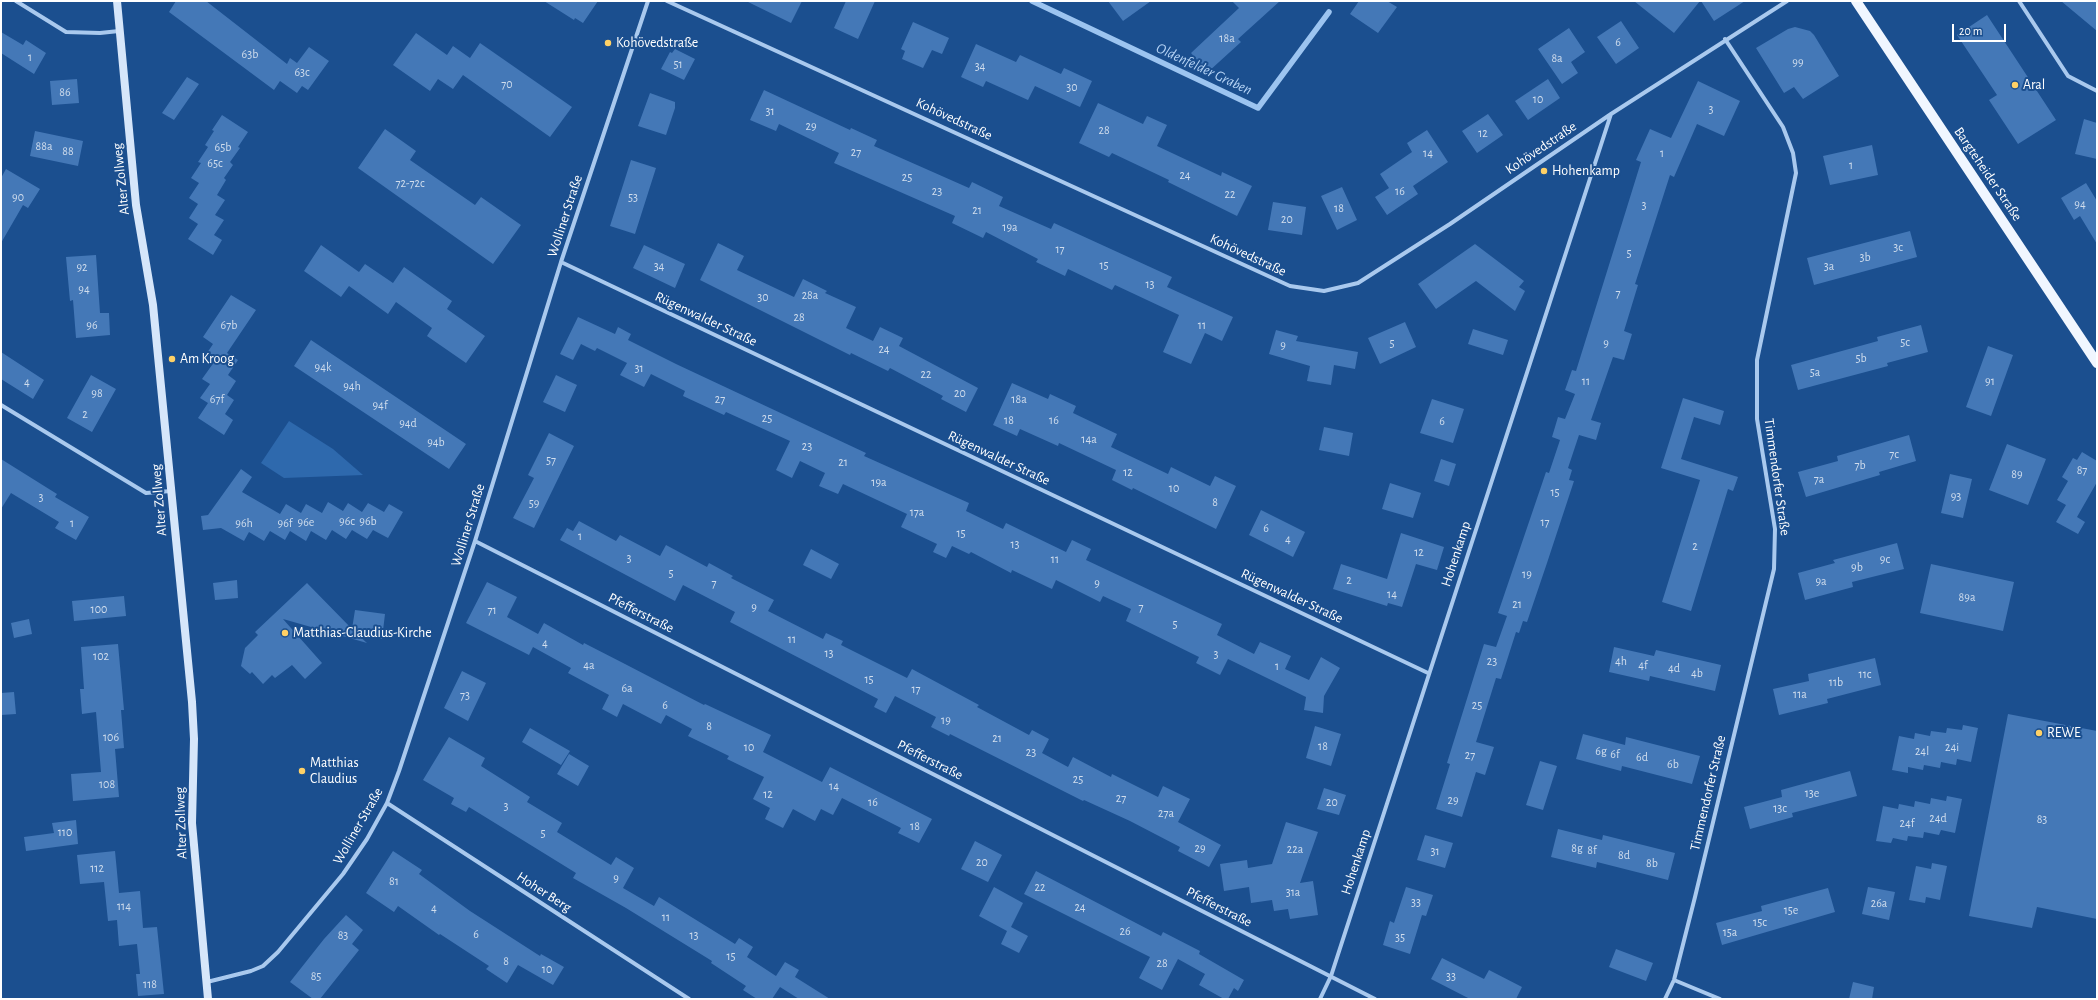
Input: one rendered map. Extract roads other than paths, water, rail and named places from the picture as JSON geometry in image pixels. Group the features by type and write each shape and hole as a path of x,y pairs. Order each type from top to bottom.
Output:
{"main road":[{"name":"Bargteheider Straße","path":"1856,1 2097,364"}],"street":[{"path":"16,1 66,32 100,33 119,31"},
{"name":"Alter Zollweg","path":"117,1 136,205 154,304 192,702 194,739 192,823 208,999"},
{"name":"Wolliner Straße","path":"207,982 251,971 263,966 278,952 343,874 387,803 475,541 561,262 648,1"},
{"name":"Kohövedstraße","path":"667,1 1290,286 1324,291 1358,283 1450,224 1611,114 1786,1"},
{"path":"2019,1 2068,76 2097,91"},
{"name":"Timmendorfer Straße","path":"1665,999 1674,980 1774,569 1775,529 1758,419 1757,360 1796,173 1793,153 1783,127 1725,40"},
{"name":"Hohenkamp","path":"1320,999 1330,976 1611,114"},
{"name":"Rügenwalder Straße","path":"561,262 1428,673"},
{"path":"1,405 146,493 171,491"},
{"name":"Pfefferstraße","path":"475,541 1375,999"},
{"name":"Hoher Berg","path":"387,803 689,999"},
{"path":"1674,980 1720,999"}],"waterway":[{"name":"Oldenfelder Graben","path":"1032,1 1258,108 1329,12"}],"place":[{"name":"Kohövedstraße","path":"608,43"},
{"name":"Aral","path":"2015,85"},
{"name":"Hohenkamp","path":"1544,171"},
{"name":"Am Kroog","path":"172,359"},
{"name":"Matthias-Claudius-Kirche","path":"285,633"},
{"name":"REWE","path":"2039,733"},
{"name":"Matthias Claudius","path":"302,771"}]}
